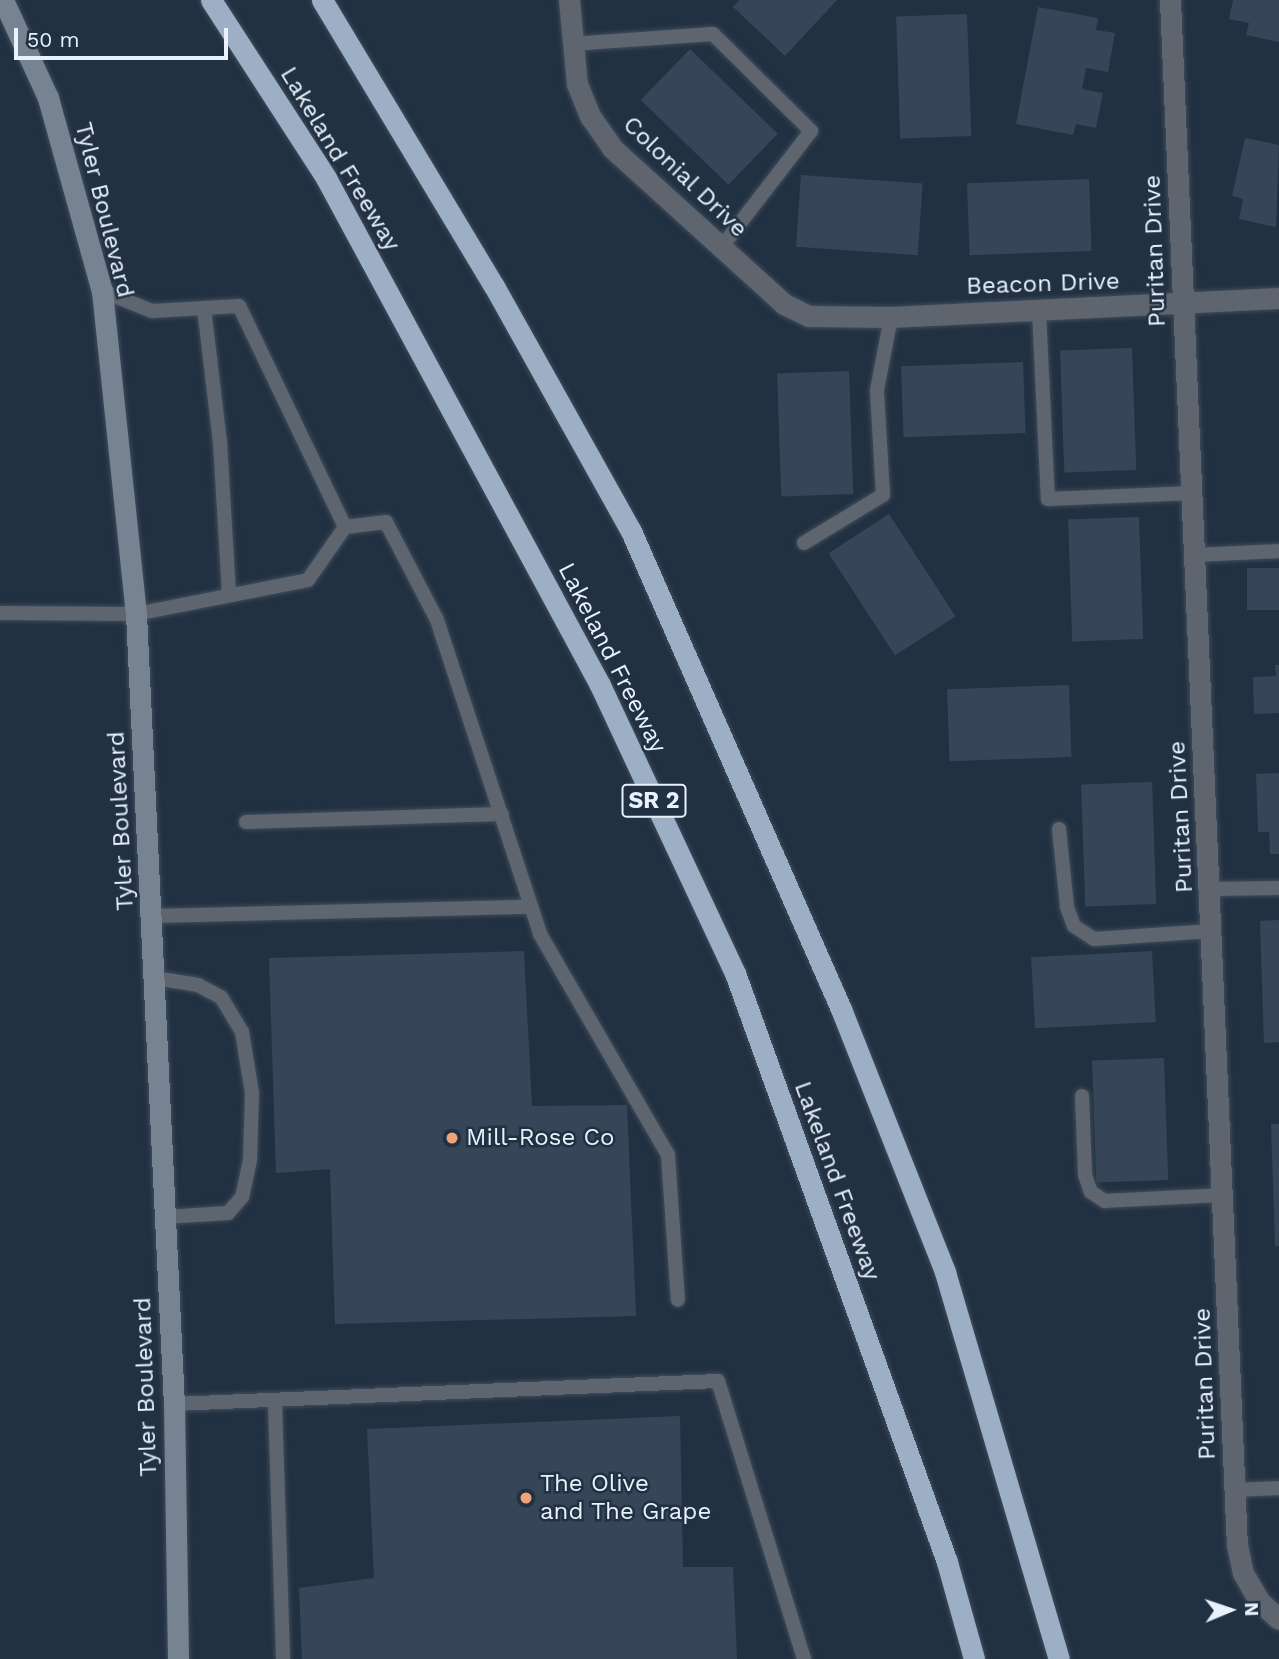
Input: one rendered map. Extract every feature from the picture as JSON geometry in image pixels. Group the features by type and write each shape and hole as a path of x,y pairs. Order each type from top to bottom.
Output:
{"highway":[{"name":"Lakeland Freeway","path":"211,0 326,177 580,649 735,974 947,1562 974,1659"},
{"path":"322,0 494,286 631,531 841,1009 945,1272 1059,1659"}],"street":[{"name":"Tyler Boulevard","path":"3,0 48,98 102,291 136,614 174,1404 178,1659"},
{"name":"Colonial Drive","path":"569,0 570,44 577,84 590,116 612,148 720,249 785,304 809,316"},
{"name":"Puritan Drive","path":"1170,0 1236,1490 1243,1573 1260,1602 1279,1619"},
{"name":"Beacon Drive","path":"809,316 891,317 1279,298"}],"lane":[{"path":"570,44 713,34 811,131 720,249"},
{"path":"102,291 152,312 239,306 345,527"},
{"path":"204,308 220,442 229,596"},
{"path":"1039,311 1048,499 1192,493"},
{"path":"804,543 883,495 877,390 891,317"},
{"path":"0,613 136,614 308,580 345,527 386,522 437,620 540,934 668,1155 678,1300"},
{"path":"1195,555 1279,551"},
{"path":"246,822 502,814"},
{"path":"1059,829 1067,907 1074,926 1094,939 1212,931"},
{"path":"1210,889 1279,888"},
{"path":"152,916 531,906"},
{"path":"155,978 198,985 221,997 242,1032 252,1093 250,1160 242,1197 228,1213 165,1217"},
{"path":"1082,1096 1085,1175 1091,1192 1105,1201 1224,1195"},
{"path":"174,1404 275,1402 719,1381 804,1659"},
{"path":"275,1402 283,1659"},
{"path":"1236,1490 1279,1488"}],"building":[{"path":"739,0 837,0 785,56 733,7"},
{"path":"1233,0 1279,0 1279,42 1246,35 1249,23 1229,19"},
{"path":"1038,7 1098,18 1096,30 1115,33 1108,72 1086,68 1082,89 1103,93 1096,128 1076,124 1073,135 1016,124"},
{"path":"967,14 971,136 900,138 896,16"},
{"path":"690,49 778,134 728,185 641,100"},
{"path":"1245,138 1279,145 1276,227 1239,219 1243,199 1232,196"},
{"path":"801,175 923,184 918,255 796,247"},
{"path":"1089,179 1092,251 970,255 967,183"},
{"path":"1132,348 1136,470 1064,472 1060,351"},
{"path":"1023,362 1025,433 904,437 901,366"},
{"path":"849,371 853,494 781,496 777,374"},
{"path":"889,514 955,616 895,656 829,553"},
{"path":"1139,517 1143,639 1072,641 1068,519"},
{"path":"1247,568 1279,568 1279,610 1247,610"},
{"path":"1275,665 1279,665 1279,713 1254,714 1253,677 1276,676"},
{"path":"1069,685 1072,757 950,761 947,689"},
{"path":"1279,773 1279,854 1270,854 1269,832 1258,832 1256,774"},
{"path":"1152,782 1156,904 1085,906 1081,784"},
{"path":"1279,920 1279,1042 1264,1043 1260,921"},
{"name":"Mill-Rose Co","path":"524,951 532,1106 627,1105 636,1316 335,1324 330,1169 276,1173 269,958"},
{"path":"1152,951 1156,1022 1035,1028 1031,957"},
{"path":"1164,1058 1168,1180 1096,1182 1092,1061"},
{"path":"1271,1124 1279,1124 1279,1246 1275,1246"},
{"name":"The Olive and The Grape","path":"680,1416 683,1567 733,1567 737,1659 302,1659 299,1588 374,1578 367,1429"}],"place":[{"name":"Mill-Rose Co","path":"452,1138"},
{"name":"The Olive and The Grape","path":"526,1498"}]}
